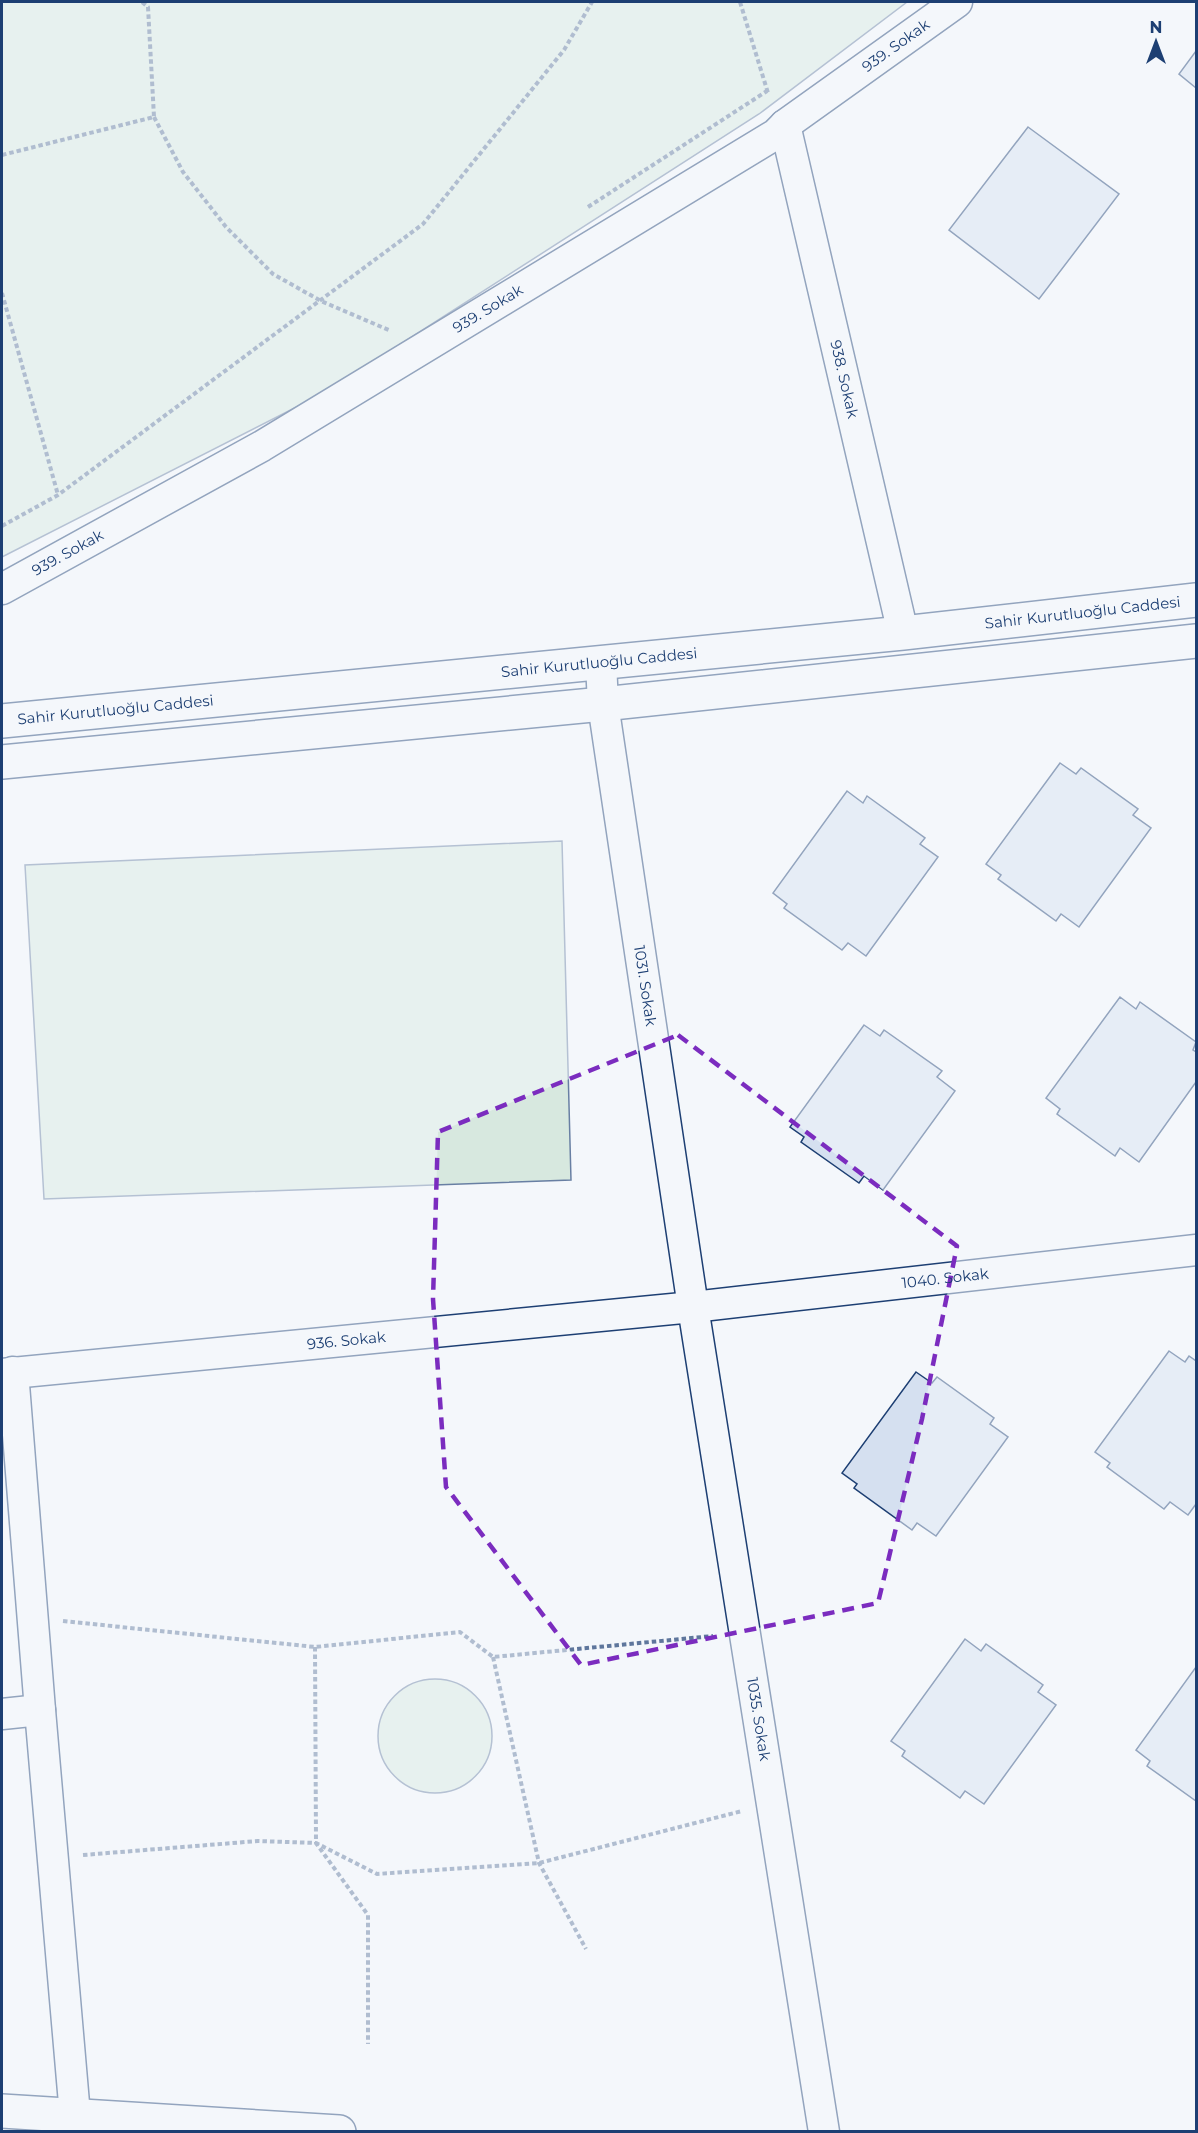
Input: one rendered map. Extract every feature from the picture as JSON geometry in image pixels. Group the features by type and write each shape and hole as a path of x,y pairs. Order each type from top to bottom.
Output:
{"street":[{"name":"939. Sokak","path":"2,590 262,446 780,129 957,2"},
{"name":"938. Sokak","path":"780,129 903,633"},
{"name":"Sahir Kurutluoğlu Caddesi","path":"2,721 903,633 1197,600"},
{"path":"2,762 603,704 1197,641"},
{"name":"1031. Sokak","path":"601,663 603,704 693,1307"},
{"name":"1040. Sokak","path":"693,1307 1197,1250"},
{"name":"936. Sokak","path":"7,1373 693,1307"},
{"name":"1035. Sokak","path":"693,1307 824,2132"},
{"path":"7,1373 32,1617 75,2115"},
{"path":"2,1714 40,1710"},
{"path":"2,2110 339,2132"}],"path":[{"path":"142,2 148,7 154,117 183,172 226,227 273,274 321,301 395,333"},
{"path":"2,526 58,495 423,224 564,50 592,2"},
{"path":"740,2 780,129"},
{"path":"581,212 767,91"},
{"path":"2,155 154,117"},
{"path":"2,293 58,495"},
{"path":"32,1617 315,1647 460,1632 493,1657 539,1863 586,1949"},
{"path":"493,1657 745,1633"},
{"path":"315,1647 316,1843 369,1915 369,2043"},
{"path":"52,1858 258,1841 316,1843 377,1874 539,1863 772,1803"}],"highlighted area":[{"path":"678,1035 957,1246 922,1419 878,1603 581,1665 446,1487 433,1299 438,1132"}],"shaded area":[{"path":"2,2 907,2 759,114 326,392 2,557"},
{"path":"562,841 571,1180 44,1199 25,865"},
{"path":"435,1679 457,1684 475,1696 487,1714 492,1736 487,1758 475,1776 457,1788 435,1793 413,1788 395,1776 383,1758 378,1736 383,1714 395,1696 413,1684"}],"building":[{"path":"1196,51 1196,88 1179,74"},
{"path":"1028,127 1119,194 1039,299 949,230"},
{"path":"1060,763 1076,774 1081,768 1138,809 1133,815 1151,828 1079,927 1061,914 1056,921 998,879 1001,875 986,864"},
{"path":"847,791 863,803 867,796 925,838 920,844 938,857 866,956 848,943 842,950 784,908 787,904 773,893"},
{"path":"1120,997 1136,1009 1140,1002 1196,1042 1193,1050 1196,1052 1196,1082 1139,1162 1120,1148 1115,1156 1057,1114 1060,1109 1046,1098"},
{"path":"864,1025 880,1036 884,1030 942,1071 937,1077 955,1091 883,1190 864,1176 859,1183 801,1142 804,1137 790,1127"},
{"path":"1169,1351 1185,1362 1189,1356 1196,1361 1196,1504 1188,1515 1170,1502 1164,1509 1107,1467 1110,1463 1095,1452"},
{"path":"916,1372 932,1383 937,1377 994,1418 990,1424 1008,1437 936,1536 917,1523 912,1530 854,1488 857,1484 842,1473"},
{"path":"965,1639 981,1651 986,1644 1043,1685 1038,1692 1056,1705 984,1804 965,1791 960,1798 902,1756 905,1751 891,1741"},
{"path":"1196,1667 1196,1801 1147,1766 1150,1761 1136,1750"}]}
